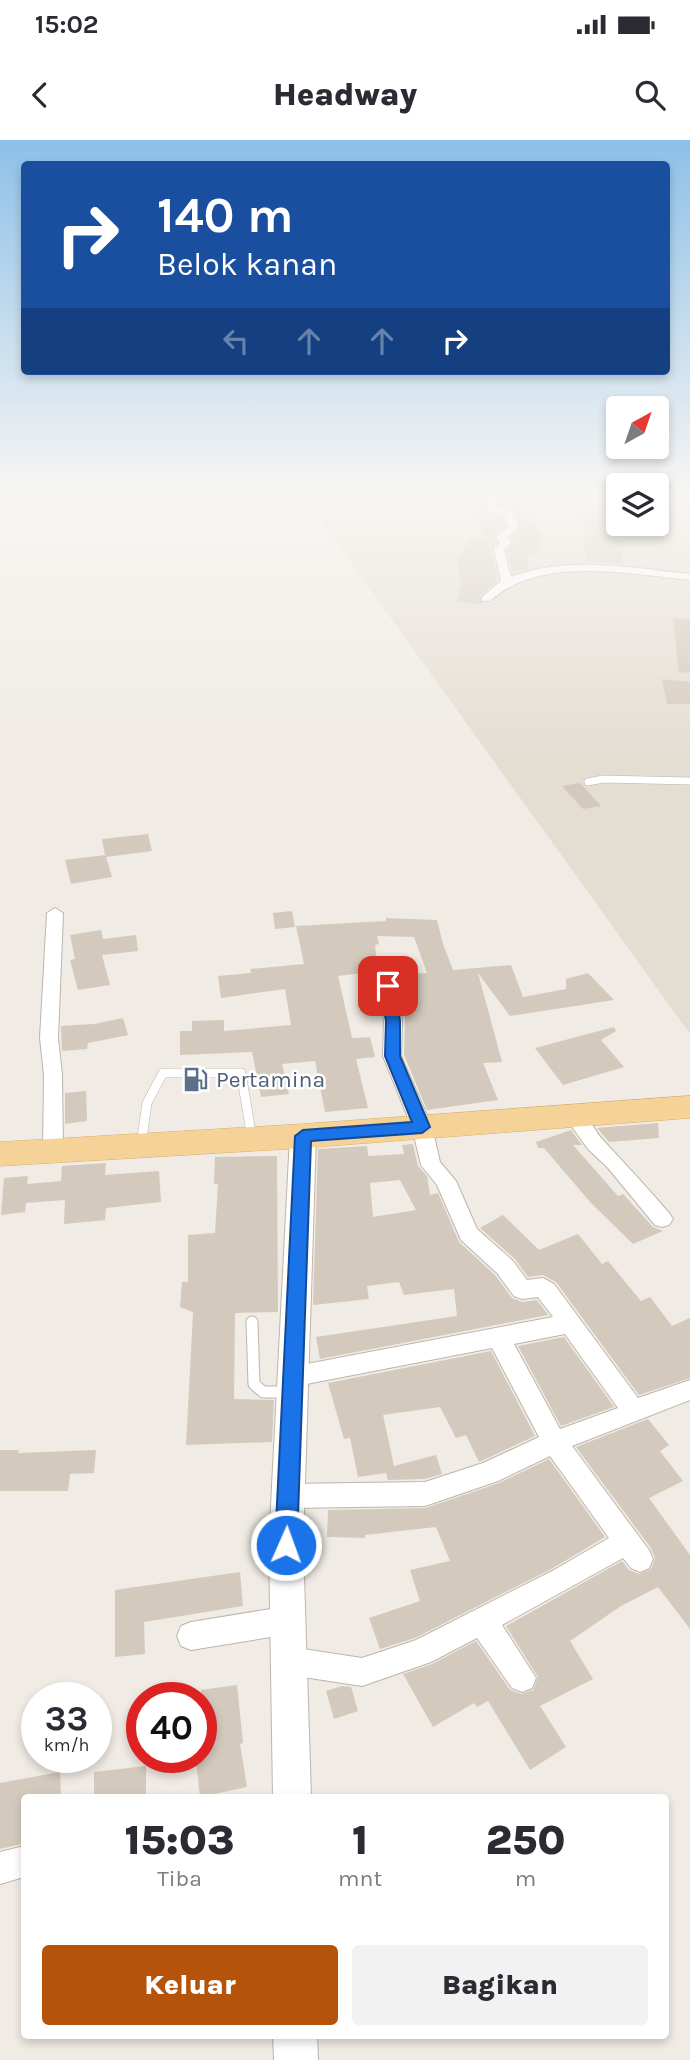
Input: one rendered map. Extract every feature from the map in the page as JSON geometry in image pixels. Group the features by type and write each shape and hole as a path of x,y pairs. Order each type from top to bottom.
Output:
{"main road":[{"path":"0,1154 303,1136 690,1107"}],"street":[{"path":"486,598 511,583"},
{"path":"53,1152 54,1104 49,1038 55,913"},
{"path":"387,974 393,1021 392,1056 422,1127 431,1165 446,1181 470,1234 505,1267 522,1290 543,1287 634,1410"},
{"path":"573,1114 595,1144 615,1163 662,1219"},
{"path":"292,1794 288,1496 303,1136"},
{"path":"291,1384 572,1323"},
{"path":"290,1661 362,1672 421,1652 563,1579 633,1551 554,1442 499,1338"},
{"path":"288,1496 425,1494 489,1473 554,1442 690,1390"},
{"path":"191,1636 289,1620"},
{"path":"482,1621 522,1678"},
{"path":"0,1868 21,1863"},
{"path":"295,2039 296,2060"}],"lane":[{"path":"588,782 603,779 690,781"},
{"path":"141,1145 147,1103 163,1073 241,1073 252,1138"},
{"path":"252,1322 254,1384 263,1392 291,1384"}],"shaded area":[{"path":"365,583 690,583 690,1034"}],"building":[{"path":"461,583 495,583 480,595 482,604 457,602"},
{"path":"673,618 690,619 690,672 679,673"},
{"path":"662,679 690,682 690,704 667,704"},
{"path":"580,783 601,806 583,809 562,786"},
{"path":"148,834 152,851 106,857 112,877 71,884 65,860 105,855 102,839"},
{"path":"292,911 295,927 275,929 273,913"},
{"path":"386,918 437,920 453,970 511,965 523,997 566,989 566,979 588,973 614,1000 510,1016 478,973 502,1062 483,1063 498,1100 427,1110 404,1055 405,1021 399,975 427,973 414,937 377,936 379,944 375,945 378,971 338,976 352,1038 370,1037 375,1057 356,1059 368,1108 325,1112 315,1061 282,1064 289,1094 261,1097 252,1052 180,1055 180,1031 192,1031 192,1021 224,1020 224,1031 291,1025 285,989 221,998 218,976 251,973 250,969 304,964 296,926 386,921"},
{"path":"101,930 103,939 136,935 138,951 102,955 110,985 78,990 70,960 75,959 70,935"},
{"path":"123,1018 128,1035 88,1043 87,1049 62,1051 61,1026 94,1024"},
{"path":"614,1027 616,1031 601,1040 624,1067 563,1085 535,1048"},
{"path":"86,1091 87,1121 65,1124 65,1093"},
{"path":"658,1123 659,1138 609,1142 597,1128"},
{"path":"571,1130 582,1145 573,1145 618,1196 623,1194 653,1227 663,1231 633,1244 591,1203 544,1148 538,1148 536,1142"},
{"path":"413,1144 418,1166 427,1176 430,1195 438,1193 459,1242 495,1275 512,1298 522,1302 537,1300 548,1315 320,1359 316,1337 457,1316 454,1289 404,1295 399,1282 367,1286 369,1299 313,1305 318,1149 367,1146 368,1156 404,1154 402,1145","holes":["400,1180 416,1210 373,1217 370,1183"]},
{"path":"277,1156 278,1312 235,1313 234,1399 274,1400 272,1442 186,1445 193,1312 180,1307 182,1282 188,1282 188,1235 215,1233 218,1184 214,1184 215,1157"},
{"path":"106,1163 105,1175 159,1171 161,1202 106,1208 105,1220 64,1224 65,1200 26,1203 25,1212 1,1215 4,1178 28,1176 27,1184 61,1181 62,1166"},
{"path":"503,1215 539,1250 578,1234 602,1264 608,1261 641,1301 650,1297 672,1326 690,1318 690,1378 639,1395 556,1282 543,1275 528,1277 515,1259 480,1228"},
{"path":"564,1337 614,1407 561,1426 518,1346"},
{"path":"491,1351 535,1436 479,1462 466,1435 456,1438 440,1407 383,1415 394,1466 436,1455 442,1474 425,1479 388,1480 386,1473 358,1477 350,1438 344,1439 328,1383"},
{"path":"648,1419 669,1445 660,1451 683,1481 649,1498 690,1555 690,1629 658,1587 621,1606 570,1641 593,1679 540,1706 566,1747 530,1770 488,1701 477,1707 474,1703 433,1727 403,1674 432,1664 476,1641 510,1690 521,1694 533,1690 538,1677 506,1626 622,1561 629,1570 639,1574 651,1569 655,1558 651,1548 576,1447"},
{"path":"0,1450 19,1450 18,1453 96,1450 94,1473 70,1474 68,1491 0,1491"},
{"path":"549,1459 605,1537 553,1568 415,1638 380,1649 369,1618 420,1601 410,1570 450,1561 436,1527 365,1535 365,1538 327,1537 328,1510 426,1508 499,1483"},
{"path":"240,1572 243,1606 144,1622 145,1654 115,1657 115,1590"},
{"path":"237,1685 243,1743 240,1744 247,1787 214,1794 200,1794 197,1773 217,1773 217,1688"},
{"path":"342,1686 351,1687 358,1711 334,1719 326,1691"},
{"path":"126,1768 126,1773 146,1773 146,1794 94,1794 94,1773 112,1773 112,1770"},
{"path":"60,1773 61,1794 21,1794 21,1844 0,1849 0,1783"}],"place":[{"name":"Pertamina","path":"196,1079"}],"route":[{"path":"286,1545 303,1136 422,1127 392,1056 393,1021 388,986"}]}
